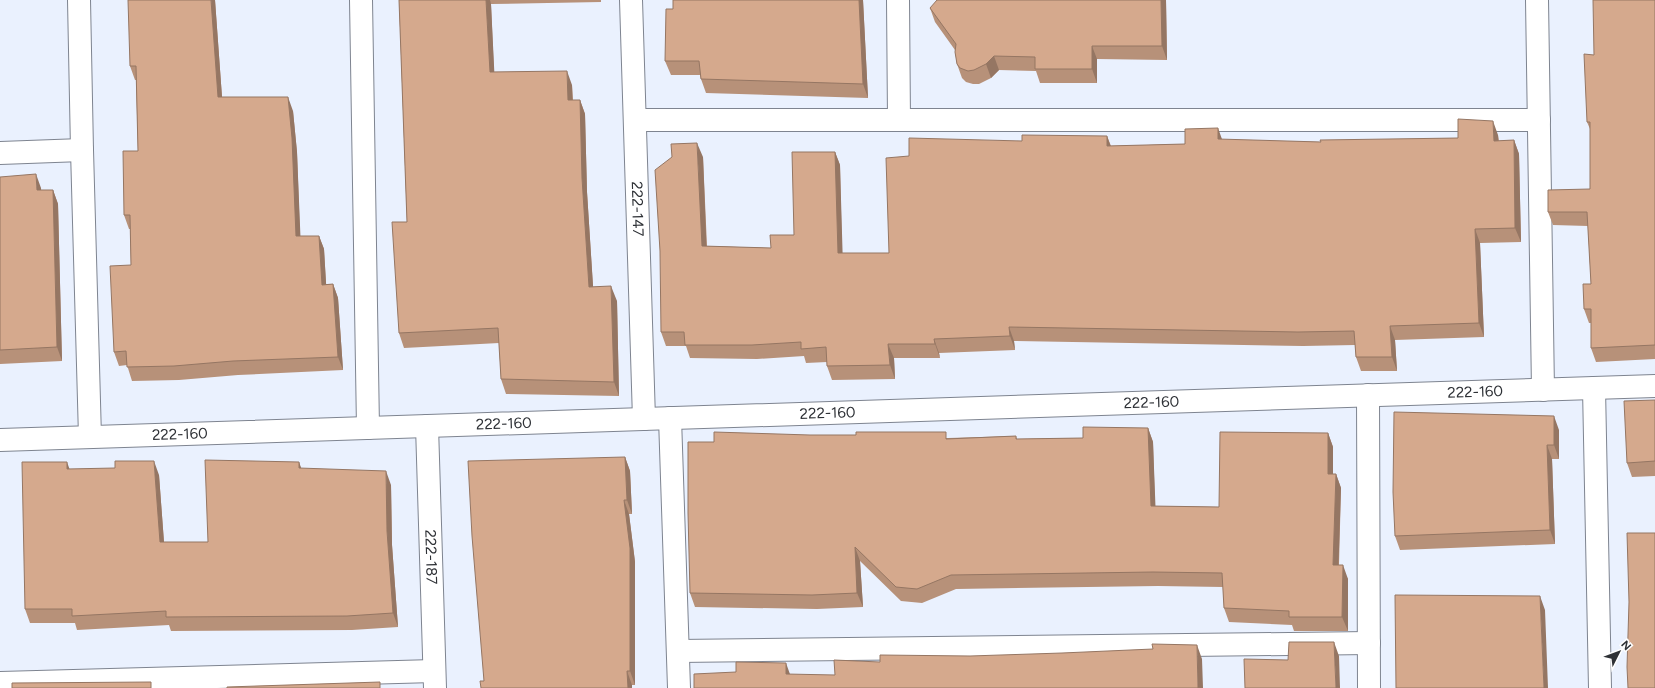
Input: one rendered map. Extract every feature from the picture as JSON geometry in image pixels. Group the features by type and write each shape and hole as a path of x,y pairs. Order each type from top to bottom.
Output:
{"street":[{"path":"79,0 90,437"},
{"path":"361,0 368,428"},
{"name":"222-147","path":"631,0 644,419"},
{"path":"898,0 899,120"},
{"path":"1537,0 1543,390"},
{"path":"635,120 1539,120"},
{"path":"0,153 82,150"},
{"name":"222-160","path":"0,440 1655,386"},
{"path":"1594,388 1600,688"},
{"path":"1368,395 1369,688"},
{"path":"670,418 679,688"},
{"name":"222-187","path":"427,426 434,679"},
{"path":"678,651 1369,643"},
{"path":"0,683 197,683 434,679"}],"building":[{"path":"128,0 211,0 218,97 288,97 292,138 296,236 319,236 322,285 333,284 338,357 233,361 174,366 127,367 126,351 114,352 110,266 131,265 130,215 124,215 123,151 138,151 136,66 130,66"},
{"path":"399,0 486,0 490,72 567,71 568,100 580,100 582,178 589,287 611,286 614,382 501,379 498,328 399,333 392,222 407,222"},
{"path":"673,0 859,0 863,84 701,79 699,61 665,61 666,9 673,9"},
{"path":"937,0 1161,0 1162,46 1092,46 1092,69 1035,69 1035,57 994,56 986,64 974,70 968,71 960,68 957,64 955,52 956,44 930,8"},
{"path":"1593,0 1655,0 1655,345 1591,348 1591,309 1584,309 1583,284 1591,284 1587,212 1548,212 1548,190 1590,189 1590,122 1587,122 1584,54 1594,55"},
{"path":"1458,119 1493,121 1494,141 1514,140 1515,228 1475,229 1479,323 1390,326 1392,357 1356,357 1354,331 1298,332 1009,327 1010,336 934,339 935,344 888,344 890,365 827,366 826,347 801,349 801,342 752,345 685,345 684,332 661,332 660,251 655,170 672,157 671,144 697,143 702,246 771,248 770,235 794,235 792,152 835,152 838,253 889,253 886,158 909,156 909,138 1022,141 1022,135 1107,136 1107,146 1185,144 1185,129 1218,128 1218,139 1321,142 1320,140 1458,138"},
{"path":"36,174 37,190 53,190 57,347 0,350 0,177"},
{"path":"1655,400 1655,461 1627,463 1624,401"},
{"path":"1394,412 1554,416 1554,445 1547,445 1550,530 1395,536 1393,492"},
{"path":"1083,427 1148,428 1151,506 1219,507 1220,432 1328,433 1328,474 1336,474 1333,565 1343,565 1342,617 1289,617 1289,611 1224,608 1222,573 1153,572 951,575 917,589 896,587 855,547 857,593 812,595 690,593 688,442 714,442 714,432 856,435 856,432 946,432 946,439 1016,436 1016,439 1083,438"},
{"path":"625,457 627,500 624,500 630,548 630,671 627,671 628,688 481,688 480,681 484,681 472,536 468,461"},
{"path":"205,460 299,462 299,468 386,471 387,531 393,613 347,616 166,617 166,611 72,616 72,609 25,609 22,462 67,462 67,469 115,468 115,461 154,461 160,542 208,542"},
{"path":"1627,533 1655,533 1655,688 1628,688 1627,667 1629,602"},
{"path":"1395,595 1540,596 1544,688 1396,688"},
{"path":"1289,642 1334,642 1336,688 1245,688 1244,659 1288,660"},
{"path":"1152,644 1197,645 1198,688 694,688 694,674 736,672 736,662 786,663 786,674 835,675 834,660 880,662 880,655 970,656 1062,653 1153,649"},
{"path":"151,682 151,688 12,688 12,683"},
{"path":"380,682 380,688 227,688 227,687"}]}
